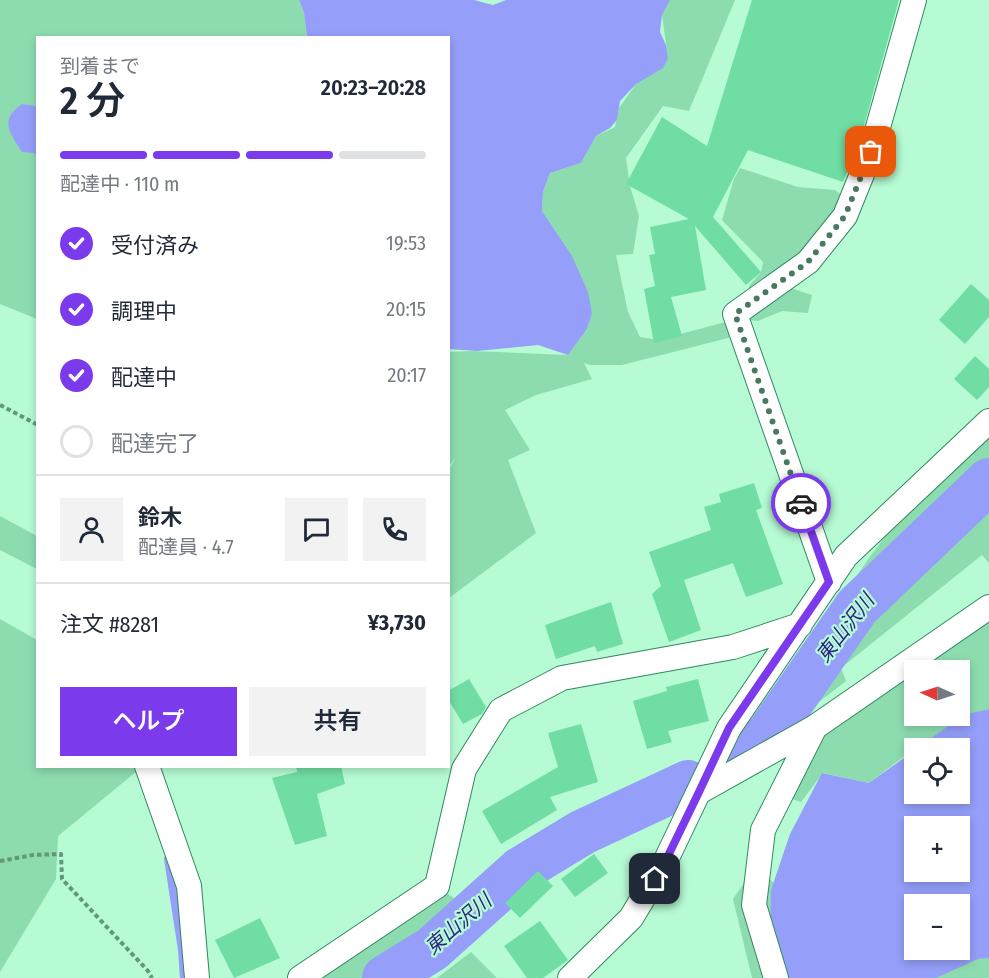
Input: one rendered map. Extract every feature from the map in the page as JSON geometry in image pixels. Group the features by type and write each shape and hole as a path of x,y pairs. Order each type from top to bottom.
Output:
{"street":[{"path":"829,582 735,314 808,262 845,216 871,152 914,0"},
{"path":"570,978 631,918 666,860 729,728 846,556 989,421"},
{"path":"699,792 815,727 989,608"},
{"path":"300,978 437,886 464,769 501,710 562,678 733,647 800,625"},
{"path":"776,978 754,905 763,830 815,727"},
{"path":"148,768 189,886 197,978"}],"path":[{"path":"0,405 36,424"},
{"path":"0,861 33,855 61,854 62,879 152,978"}],"green space":[{"path":"0,0 299,0 304,13 307,36 36,36 36,106 22,104 36,153 36,319 0,304"},
{"path":"667,0 735,0 689,111 663,106 626,158 630,186 639,216 633,254 616,255 628,312 640,337 658,340 737,319 736,336 622,365 584,363 592,379 536,395 505,410 530,450 508,460 536,533 450,597 450,468 456,457 450,465 450,352 568,355 587,329 592,314 567,249 542,211 543,192 550,173 581,163 596,136 615,127 619,108 636,84 668,58 662,15"},
{"path":"740,168 798,187 835,190 847,199 779,284 812,295 808,313 782,311 758,321 746,320 749,286 761,272 763,262 722,220 734,179"},
{"path":"989,421 989,563 982,555 841,668 846,681 740,762 738,750 869,558 929,478"},
{"path":"0,516 36,535 36,568 0,550"},
{"path":"989,615 989,709 970,719 970,660 919,660"},
{"path":"0,619 36,639 36,768 136,768 137,771 58,836 56,879 0,972"},
{"path":"904,670 904,726 957,726 934,738 904,738 904,756 869,783 823,773 801,802 776,794 816,726"},
{"path":"755,867 773,882 795,978 752,978 733,899"},
{"path":"437,886 479,916 471,937 427,978 300,978"},
{"path":"471,952 497,978 437,978"},
{"path":"989,958 989,978 935,978 974,959"}],"water":[{"path":"299,0 474,0 493,5 506,0 670,0 662,15 660,32 666,45 668,58 663,68 636,84 620,101 617,120 610,128 596,136 581,163 550,173 543,192 542,211 572,256 588,292 592,314 587,329 568,355 538,345 477,351 450,349 450,36 307,36 304,13"},
{"path":"22,104 36,106 36,156 34,153 22,152 10,131 9,120"},
{"path":"989,709 989,958 978,959 936,978 782,978 770,957 771,890 790,834 822,773 869,783 904,758 904,804 970,804 970,738 931,738 948,726 970,726 970,714"}],"building":[{"path":"752,0 899,0 858,147 843,182 748,150 713,217 761,272 746,285 695,226 706,290 671,297 682,336 654,343 644,289 655,286 649,255 655,254 650,227 689,219 626,184 662,117 707,146"},
{"path":"971,284 989,300 989,317 965,344 939,320"},
{"path":"975,356 989,369 989,387 977,400 954,379"},
{"path":"754,483 762,508 756,510 783,584 746,597 733,563 684,580 701,630 669,642 652,594 661,586 649,552 711,530 704,507 721,502 719,494"},
{"path":"611,602 623,644 597,652 595,646 556,659 545,625"},
{"path":"469,679 486,707 482,714 463,724 450,702 450,690"},
{"path":"698,679 709,721 668,731 672,742 647,749 633,701 667,691 666,687"},
{"path":"581,724 598,782 550,797 557,810 501,844 482,811 558,767 548,733"},
{"path":"296,768 341,768 345,784 317,794 327,836 295,845 272,778 297,772"},
{"path":"594,854 608,873 575,897 561,879"},
{"path":"538,871 553,886 520,918 505,903"},
{"path":"260,918 280,958 234,978 215,940"},
{"path":"540,921 568,960 543,978 527,978 504,946"}],"waterway":[{"name":"東山沢川","path":"736,756 768,735 857,607 989,481"},
{"name":"東山沢川","path":"385,978 432,949 520,870 583,832 688,783"},
{"path":"168,859 184,978"}],"way so far":[{"path":"801,503 735,314 808,262 845,216 871,152"}],"route":[{"path":"655,879 729,728 829,582 801,503"}]}
